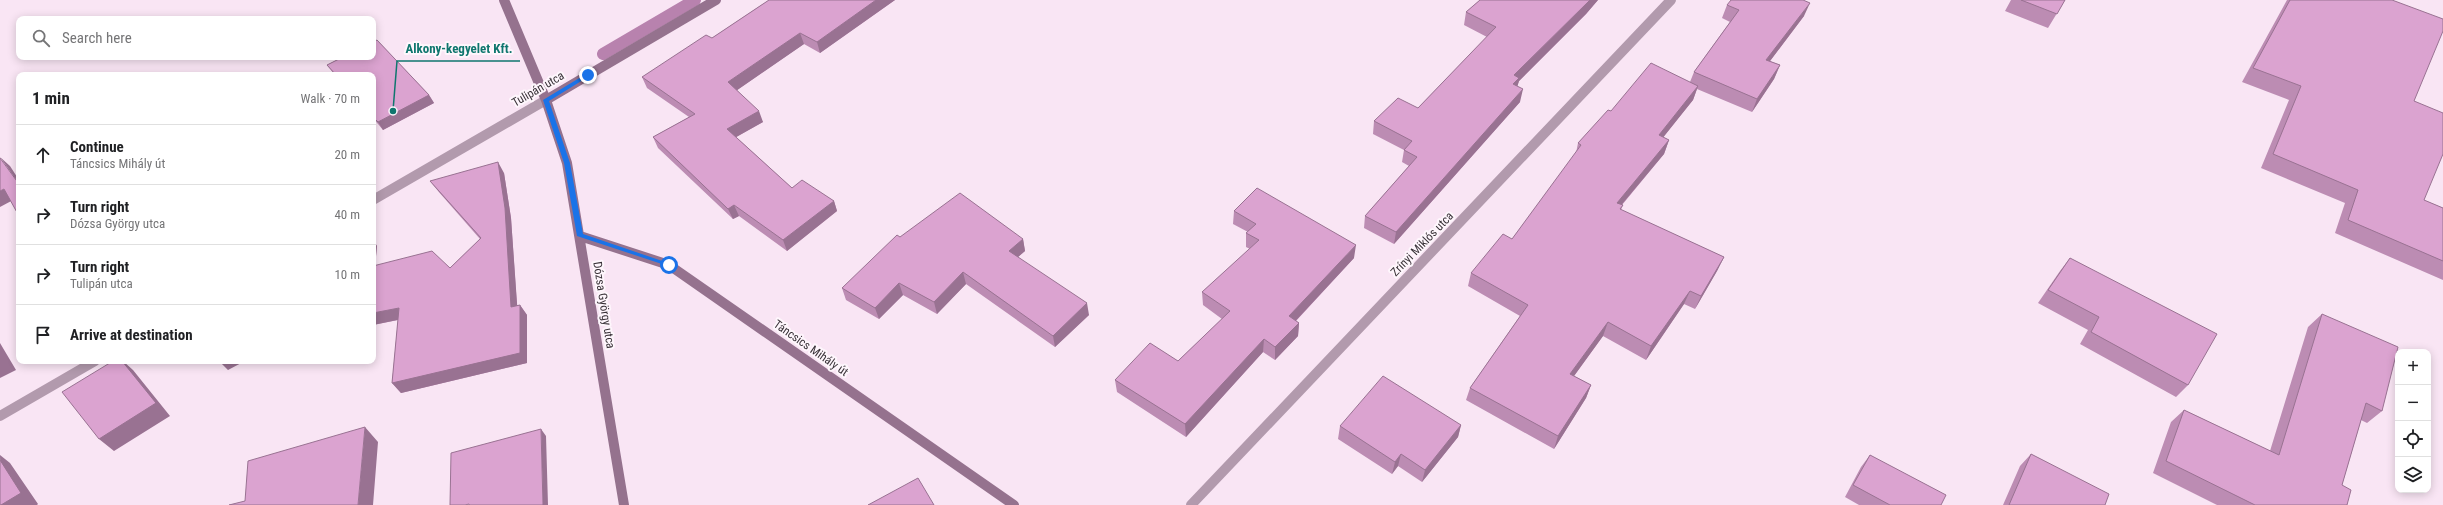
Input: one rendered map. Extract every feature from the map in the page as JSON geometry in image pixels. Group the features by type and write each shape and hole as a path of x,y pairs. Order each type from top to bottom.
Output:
{"street":[{"name":"Dózsa György utca","path":"504,0 546,100 567,163 624,505"},
{"name":"Tulipán utca","path":"376,198 716,0"},
{"name":"Zrínyi Miklós utca","path":"1191,505 1671,0"},
{"name":"Táncsics Mihály út","path":"580,236 669,265 1014,505"},
{"path":"0,416 90,364"}],"building":[{"path":"769,0 876,0 817,42 800,33 728,82 759,111 727,129 792,188 802,180 834,201 783,240 734,205 728,209 653,137 695,114 642,77 706,35 712,38"},
{"path":"1480,0 1590,0 1514,75 1519,78 1513,84 1523,89 1396,232 1365,216 1417,157 1404,150 1412,141 1374,121 1398,98 1418,108 1496,27 1466,12"},
{"path":"1731,0 1803,0 1810,3 1766,60 1780,65 1757,99 1694,72 1739,10 1727,5"},
{"path":"2021,0 2065,0 2057,14"},
{"path":"2290,0 2392,0 2443,19 2443,31 2414,101 2443,113 2443,154 2424,200 2443,208 2443,261 2348,220 2358,190 2273,154 2301,86 2253,68"},
{"path":"376,40 429,95 378,122 376,120 376,72 333,72 327,65 337,60 376,60"},
{"path":"1651,63 1698,86 1659,135 1669,140 1617,203 1623,205 1620,209 1724,257 1701,296 1690,291 1651,346 1608,322 1570,374 1591,385 1558,436 1470,388 1528,305 1471,273 1503,234 1512,239 1581,145 1578,143 1608,110 1611,111"},
{"path":"0,158 16,180 16,211 4,189 0,191"},
{"path":"498,162 505,208 511,307 520,305 520,353 392,383 399,308 376,312 376,265 432,251 450,268 481,238 430,181"},
{"path":"1257,188 1356,245 1289,316 1299,323 1275,347 1264,339 1185,424 1115,380 1150,343 1178,361 1230,311 1202,292 1259,240 1246,233 1256,224 1234,211"},
{"path":"960,193 1023,239 1009,251 1087,303 1053,336 963,272 934,302 899,283 875,308 842,288 897,235 900,237"},
{"path":"2070,258 2217,334 2188,385 2091,332 2099,317 2048,290"},
{"path":"2322,314 2398,347 2398,349 2395,349 2395,359 2382,411 2366,403 2342,485 2351,490 2347,505 2255,505 2166,461 2184,410 2279,455"},
{"path":"108,364 124,364 156,403 99,439 62,392"},
{"path":"1383,376 1461,425 1425,470 1401,454 1395,462 1340,426"},
{"path":"365,427 358,505 229,505 245,501 248,461"},
{"path":"541,429 543,505 450,505 451,453"},
{"path":"2031,454 2109,494 2105,505 2009,505"},
{"path":"1870,455 1946,495 1941,505 1890,505 1853,485"},
{"path":"0,460 21,493 1,505 0,505"},
{"path":"918,478 934,505 868,505"}],"waterway":[{"path":"603,54 695,0"}],"place":[{"name":"Alkony-kegyelet Kft.","path":"393,111"}],"route":[{"path":"588,75 546,100 567,163 580,236 669,265"}]}
